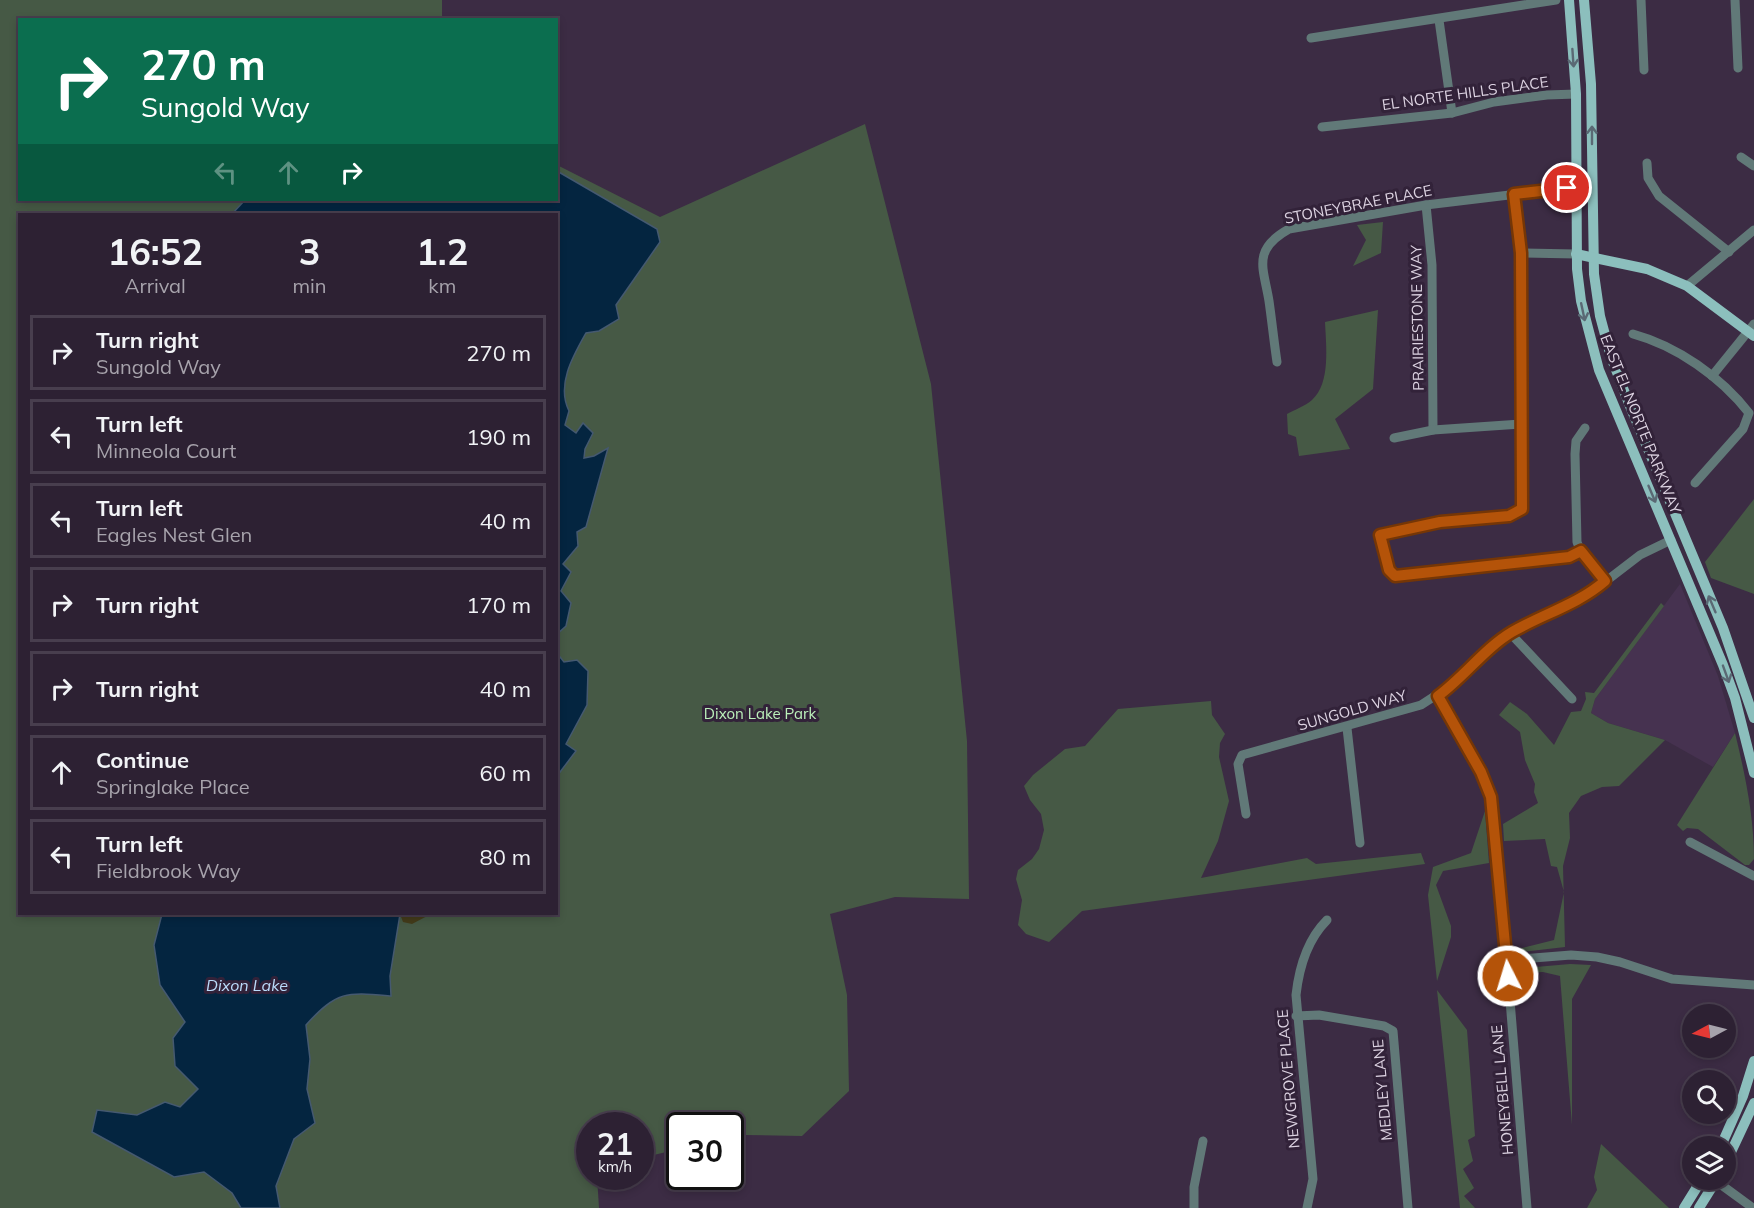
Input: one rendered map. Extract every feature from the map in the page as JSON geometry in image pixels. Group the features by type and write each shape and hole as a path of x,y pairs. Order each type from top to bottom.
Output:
{"main road":[{"name":"EAST EL NORTE PARKWAY","path":"1569,0 1576,94 1576,254 1581,301 1599,370 1735,698 1754,773"},
{"name":"EAST EL NORTE PARKWAY","path":"1584,0 1591,84 1593,257 1600,316 1611,357 1723,628 1754,718"},
{"path":"1576,254 1647,269 1687,286 1752,330"},
{"path":"1725,1136 1743,1096 1754,1061"},
{"path":"1736,1142 1754,1105"},
{"path":"1684,1208 1695,1190"},
{"path":"1699,1208 1711,1190"}],"street":[{"path":"1311,38 1439,20 1504,4 1556,0"},
{"path":"1641,0 1644,70"},
{"path":"1735,0 1738,68"},
{"path":"1439,20 1452,113"},
{"name":"EL NORTE HILLS PLACE","path":"1322,127 1452,113 1494,102 1547,95 1576,94"},
{"path":"1741,157 1754,166"},
{"path":"1647,164 1648,177 1659,196 1729,252"},
{"name":"STONEYBRAE PLACE","path":"1277,362 1268,294 1262,276 1266,250 1278,235 1289,230 1426,206 1576,187"},
{"path":"1514,194 1521,253 1522,509 1509,516 1440,522 1380,535 1389,570 1395,576 1404,577 1569,557 1581,551"},
{"name":"PRAIRIESTONE WAY","path":"1426,206 1432,266 1433,430"},
{"path":"1687,286 1754,230"},
{"path":"1521,253 1576,254"},
{"path":"1712,376 1752,330"},
{"path":"1633,334 1659,341 1712,376 1749,413 1743,429 1695,483"},
{"path":"1394,438 1433,430 1521,424"},
{"path":"1585,428 1576,441 1576,531 1581,551 1605,581"},
{"name":"SUNGOLD WAY","path":"1246,814 1238,765 1242,755 1347,728 1413,708 1438,696 1461,679 1510,633 1570,606 1640,555 1671,540"},
{"path":"1510,633 1572,699"},
{"name":"HONEYBELL LANE","path":"1438,696 1481,772 1491,797 1527,1208"},
{"path":"1347,728 1360,843"},
{"path":"1690,842 1754,876"},
{"name":"NEWGROVE PLACE","path":"1307,1208 1313,1179 1296,1016 1299,971 1317,930 1327,920"},
{"path":"1507,960 1572,956 1597,957 1672,979 1754,985"},
{"name":"MEDLEY LANE","path":"1296,1016 1319,1015 1384,1026 1393,1031 1408,1208"},
{"path":"1194,1208 1194,1187 1203,1141"},
{"path":"1730,1190 1753,1208"}],"shaded area":[{"path":"1680,584 1718,676 1735,733 1713,767 1665,740 1608,723 1591,713 1595,699"}],"green space":[{"name":"Dixon Lake Park","path":"0,0 442,0 442,18 18,18 18,201 558,201 558,166 660,217 865,124 931,384 967,741 969,899 895,897 830,914 847,995 849,1091 802,1136 744,1135 744,1112 666,1112 666,1152 654,1155 654,1112 576,1112 576,1190 598,1190 599,1208 0,1208"},
{"path":"1383,222 1381,253 1353,266 1366,240 1357,225"},
{"path":"1378,310 1373,389 1335,419 1350,449 1299,456 1296,437 1288,434 1287,414 1312,400 1322,384 1326,363 1325,322"},
{"path":"1754,499 1754,594 1711,578 1705,562"},
{"path":"1661,603 1664,606 1595,699 1591,713 1608,723 1665,740 1619,786 1602,787 1581,796 1569,813 1570,838 1563,866 1564,891 1557,867 1551,866 1545,839 1504,841 1503,824 1538,803 1534,792 1535,784 1525,760 1520,732 1499,715 1510,702 1527,714 1554,745 1571,712 1581,711 1586,699 1585,692 1594,693"},
{"path":"1211,701 1212,715 1225,734 1220,743 1219,757 1229,801 1218,841 1201,878 1307,858 1316,864 1421,853 1425,864 1082,911 1049,942 1026,934 1018,925 1022,900 1016,879 1018,870 1032,859 1039,849 1044,830 1041,814 1030,800 1024,786 1033,775 1065,749 1085,746 1118,709"},
{"path":"1735,733 1751,811 1754,859 1749,865 1745,865 1698,829 1687,828 1683,831 1677,825"},
{"path":"1485,811 1489,863 1443,871 1436,885 1451,926 1451,937 1437,981 1428,895 1433,867 1471,853"},
{"path":"1564,894 1565,947 1521,952 1518,949 1554,940"},
{"path":"1570,964 1591,965 1572,999 1572,1125 1560,976 1543,972 1524,973 1523,968"},
{"path":"1437,990 1467,1030 1475,1136 1468,1140 1473,1161 1463,1169 1474,1188 1464,1196 1475,1208 1460,1208"},
{"path":"1601,1144 1669,1208 1587,1208 1597,1190 1594,1177"}],"sand":[{"path":"400,915 429,915 412,924 403,922"}],"water":[{"path":"558,172 657,229 660,242 616,305 619,319 599,331 586,333 576,351 565,381 565,401 569,411 565,425 576,433 583,423 593,433 585,449 584,458 594,456 608,448 586,527 577,532 578,546 563,564 571,572 561,591 571,603 566,626 558,633 558,213 233,213 244,201 558,201"},
{"path":"558,654 564,662 577,660 588,671 587,705 566,744 576,751 558,775"},
{"name":"Dixon Lake","path":"162,915 400,915 390,976 391,996 353,994 335,999 306,1025 310,1059 307,1089 315,1123 294,1139 276,1186 280,1208 241,1208 232,1193 204,1172 174,1177 92,1132 97,1110 137,1115 165,1102 180,1107 198,1089 175,1066 173,1038 185,1022 160,985 154,945"}],"route":[{"path":"1508,976 1495,817 1491,797 1481,772 1438,696 1461,679 1510,633 1570,606 1605,581 1590,567 1581,551 1569,557 1404,577 1395,576 1389,570 1380,535 1440,522 1509,516 1522,509 1521,253 1514,194 1567,188"}]}
